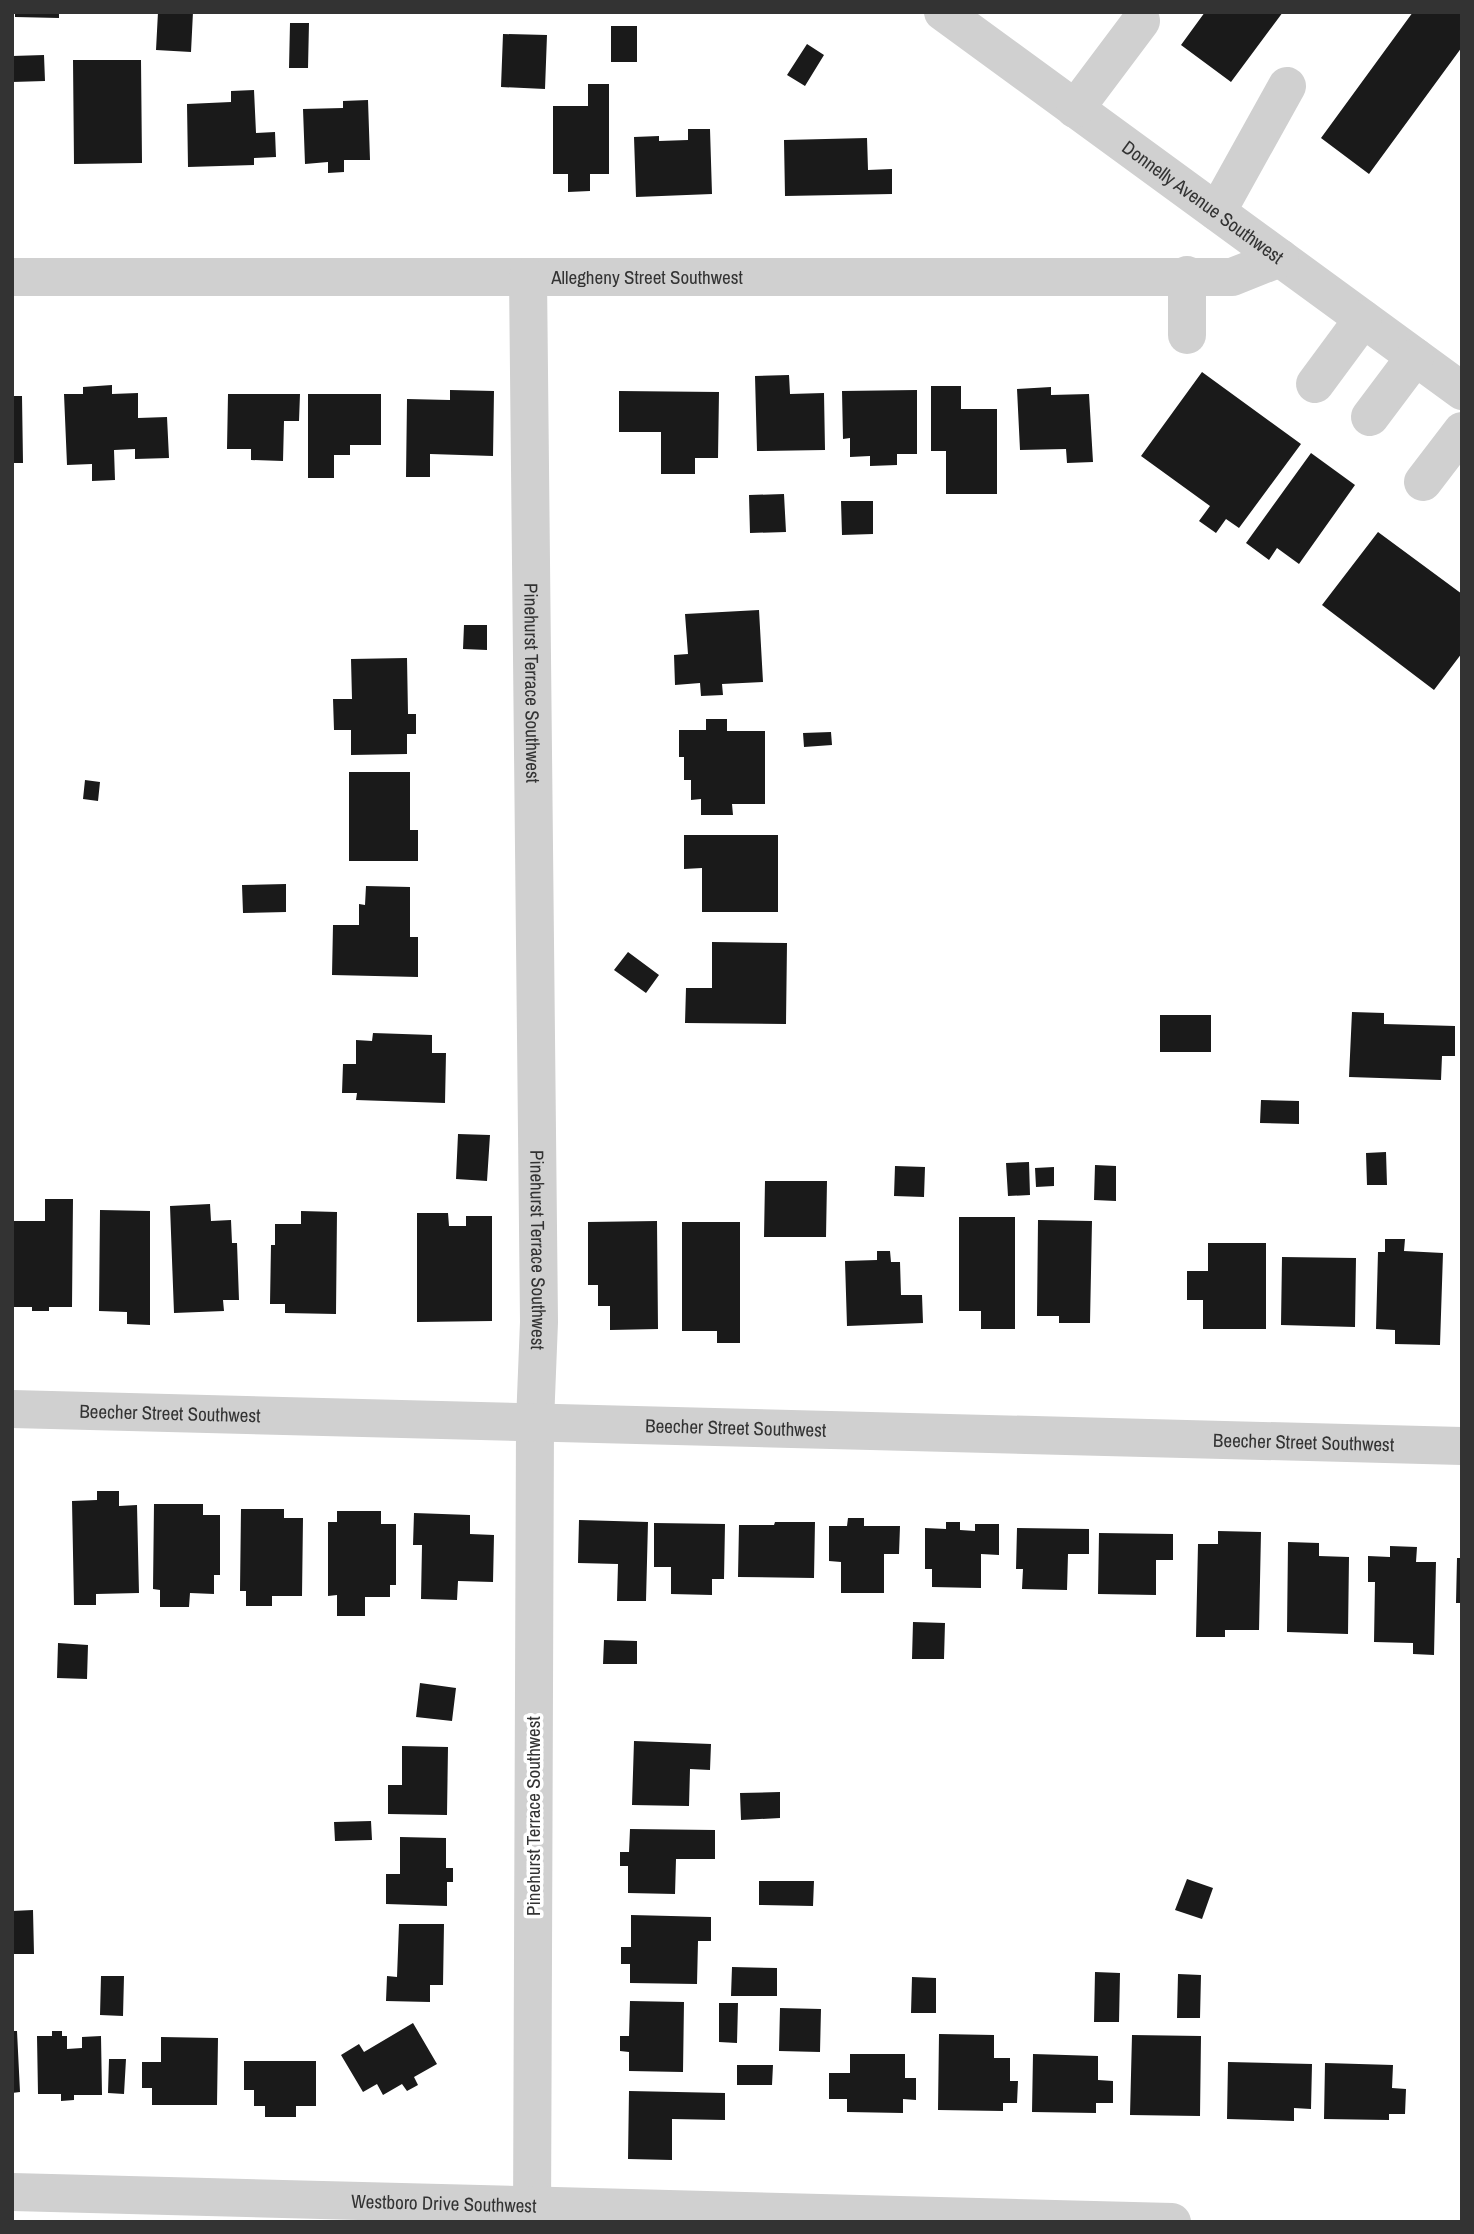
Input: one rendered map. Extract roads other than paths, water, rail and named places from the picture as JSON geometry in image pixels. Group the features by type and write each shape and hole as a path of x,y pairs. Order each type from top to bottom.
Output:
{"street":[{"name":"Donnelly Avenue Southwest","path":"943,12 1462,391"},
{"path":"1075,109 1141,21"},
{"path":"1217,212 1287,86"},
{"name":"Allegheny Street Southwest","path":"12,276 1232,277 1280,258"},
{"path":"1186,275 1186,335"},
{"name":"Pinehurst Terrace Southwest","path":"528,277 539,1322 535,1422 532,2213"},
{"path":"1315,384 1363,319"},
{"path":"1370,417 1415,357"},
{"path":"1423,482 1462,431"},
{"name":"Beecher Street Southwest","path":"12,1409 1462,1446"},
{"name":"Westboro Drive Southwest","path":"12,2192 532,2213 1171,2222"}]}
